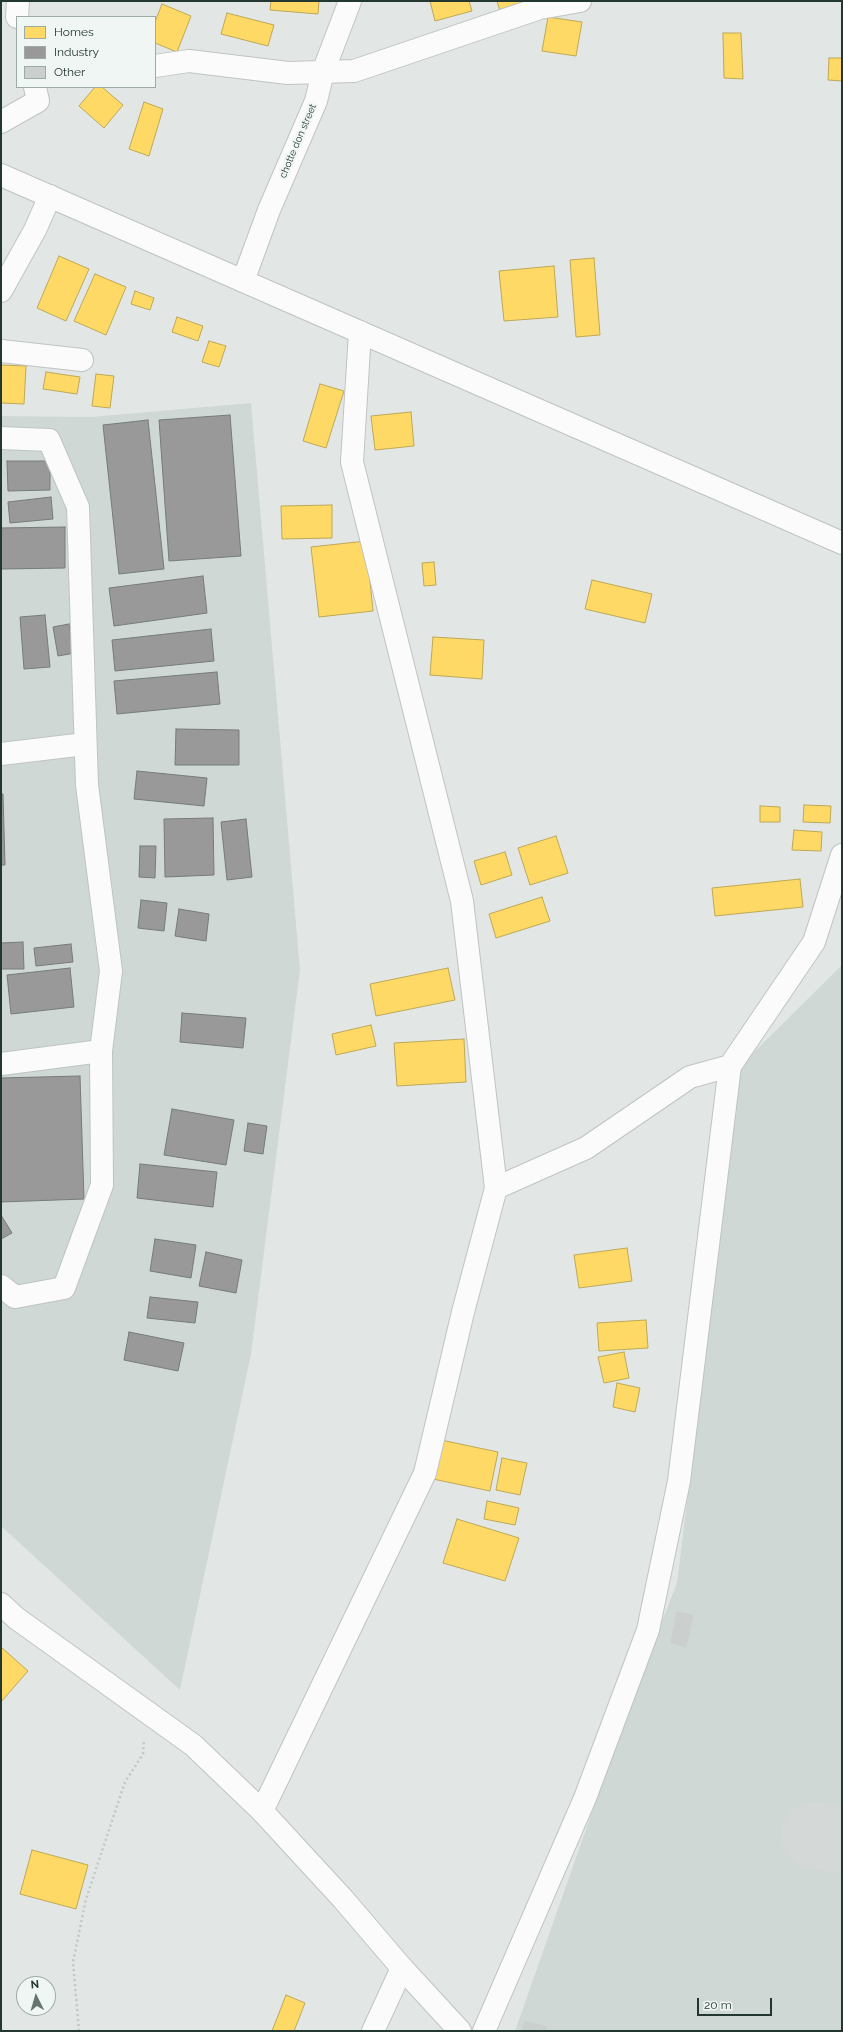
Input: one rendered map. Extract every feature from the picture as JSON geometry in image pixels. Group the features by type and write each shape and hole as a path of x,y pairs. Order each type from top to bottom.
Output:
{"street":[{"path":"17,16 18,1"},
{"name":"chotte don street","path":"243,281 269,210 316,101 324,72 350,1"},
{"path":"156,66 189,61 288,73 354,71 540,8 580,1"},
{"path":"1,122 41,92"},
{"path":"1,175 842,543"},
{"path":"1,291 35,230 50,196"},
{"path":"262,1811 425,1473 463,1312 496,1188 462,901 352,462 360,332"},
{"path":"1,352 82,360"},
{"path":"1,438 49,440 78,507 87,785 111,971 101,1051 102,1185 64,1288 15,1297 1,1286"},
{"path":"1,754 86,744"},
{"path":"484,2031 585,1798 648,1630 679,1481 730,1066 814,942 842,855"},
{"path":"1,1064 101,1051"},
{"path":"496,1188 586,1148 690,1077 730,1066"},
{"path":"1,1604 16,1618 147,1710 193,1745 262,1811 343,1899 402,1968 460,2031"},
{"path":"374,2031 402,1968"}],"path":[{"path":"79,2031 73,1962 86,1898 125,1782 143,1754 147,1710"}],"shaded area":[{"path":"251,403 300,970 251,1354 180,1690 1,1526 1,416 91,417"},
{"path":"842,965 842,2031 515,2031 635,1690 677,1583 741,1065"}],"building: Homes":[{"path":"271,1 319,1 318,14 270,10"},
{"path":"430,1 469,1 472,11 435,21"},
{"path":"497,1 536,1 500,11"},
{"path":"162,4 191,16 177,52 156,43 156,19"},
{"path":"227,13 274,25 268,46 221,34"},
{"path":"548,17 582,22 576,56 542,51"},
{"path":"723,33 741,33 743,79 724,78"},
{"path":"829,58 842,58 842,81 828,80"},
{"path":"94,88 103,88 123,105 104,128 79,106"},
{"path":"144,102 163,109 149,156 129,149"},
{"path":"59,256 89,269 66,321 37,308"},
{"path":"594,258 600,335 576,337 570,260"},
{"path":"554,266 558,317 504,321 499,271"},
{"path":"95,274 126,287 106,335 74,321"},
{"path":"135,291 154,298 150,310 131,304"},
{"path":"177,317 203,326 198,341 172,332"},
{"path":"209,341 226,346 219,367 202,362"},
{"path":"1,365 26,366 24,404 1,403"},
{"path":"46,372 80,377 77,394 43,389"},
{"path":"96,374 114,376 110,408 92,406"},
{"path":"320,384 344,391 326,448 303,441"},
{"path":"411,412 414,446 375,450 371,416"},
{"path":"332,505 332,538 282,539 281,506"},
{"path":"366,541 373,611 319,617 311,547"},
{"path":"434,562 436,585 424,586 422,563"},
{"path":"592,580 652,594 645,623 585,609"},
{"path":"433,637 484,640 482,679 430,675"},
{"path":"804,805 831,806 830,823 803,822"},
{"path":"760,806 780,807 780,822 760,822"},
{"path":"794,830 822,832 821,851 792,850"},
{"path":"556,836 568,873 530,885 518,848"},
{"path":"505,852 512,875 481,885 474,861"},
{"path":"800,879 803,907 715,916 712,888"},
{"path":"542,897 550,921 496,938 489,914"},
{"path":"448,968 455,1000 376,1016 370,984"},
{"path":"371,1025 376,1046 336,1055 332,1034"},
{"path":"464,1039 466,1082 397,1086 394,1043"},
{"path":"627,1248 632,1281 579,1288 574,1255"},
{"path":"646,1320 648,1348 599,1351 597,1323"},
{"path":"624,1352 629,1378 604,1383 598,1357"},
{"path":"617,1383 640,1388 635,1412 613,1407"},
{"path":"441,1440 498,1452 490,1491 433,1479"},
{"path":"502,1458 527,1463 520,1495 496,1490"},
{"path":"487,1501 519,1508 515,1525 484,1519"},
{"path":"457,1519 519,1538 505,1581 443,1563"},
{"path":"1,1647 28,1671 1,1702"},
{"path":"32,1850 88,1865 76,1909 20,1894"},
{"path":"286,1995 305,2003 294,2031 272,2031"}],"building: Industry":[{"path":"230,415 241,556 169,561 159,420"},
{"path":"148,420 164,569 119,574 103,425"},
{"path":"7,461 50,461 50,490 8,491"},
{"path":"51,497 53,519 10,523 8,502"},
{"path":"65,527 65,568 1,569 1,528"},
{"path":"203,576 207,613 114,626 109,588"},
{"path":"45,615 50,667 24,669 20,617"},
{"path":"69,624 75,653 58,656 53,627"},
{"path":"211,629 214,661 115,671 112,640"},
{"path":"217,672 220,704 117,714 114,681"},
{"path":"176,729 239,730 239,765 175,765"},
{"path":"137,771 207,778 204,806 134,799"},
{"path":"1,794 3,794 5,865 1,865"},
{"path":"213,818 214,875 165,877 164,819"},
{"path":"246,819 252,877 227,880 221,822"},
{"path":"140,846 156,846 155,878 139,877"},
{"path":"141,900 167,903 164,931 138,928"},
{"path":"179,909 209,914 206,941 175,936"},
{"path":"23,942 24,969 1,969 1,943"},
{"path":"71,944 73,962 36,966 34,948"},
{"path":"70,968 74,1007 11,1014 7,975"},
{"path":"182,1013 246,1018 243,1048 180,1042"},
{"path":"80,1076 84,1199 1,1202 1,1078"},
{"path":"172,1109 234,1120 226,1165 164,1155"},
{"path":"248,1123 267,1126 263,1154 244,1151"},
{"path":"140,1164 217,1172 213,1207 137,1198"},
{"path":"1,1215 12,1233 1,1239"},
{"path":"155,1239 196,1245 191,1278 150,1271"},
{"path":"206,1252 242,1260 236,1293 199,1286"},
{"path":"150,1297 198,1302 195,1323 147,1318"},
{"path":"129,1332 184,1343 178,1371 124,1360"}],"building: Other":[{"path":"677,1612 693,1615 686,1647 671,1643"},
{"path":"525,2021 547,2027 546,2031 522,2031"}],"taxiway":[{"path":"815,1835 842,1840"}]}
